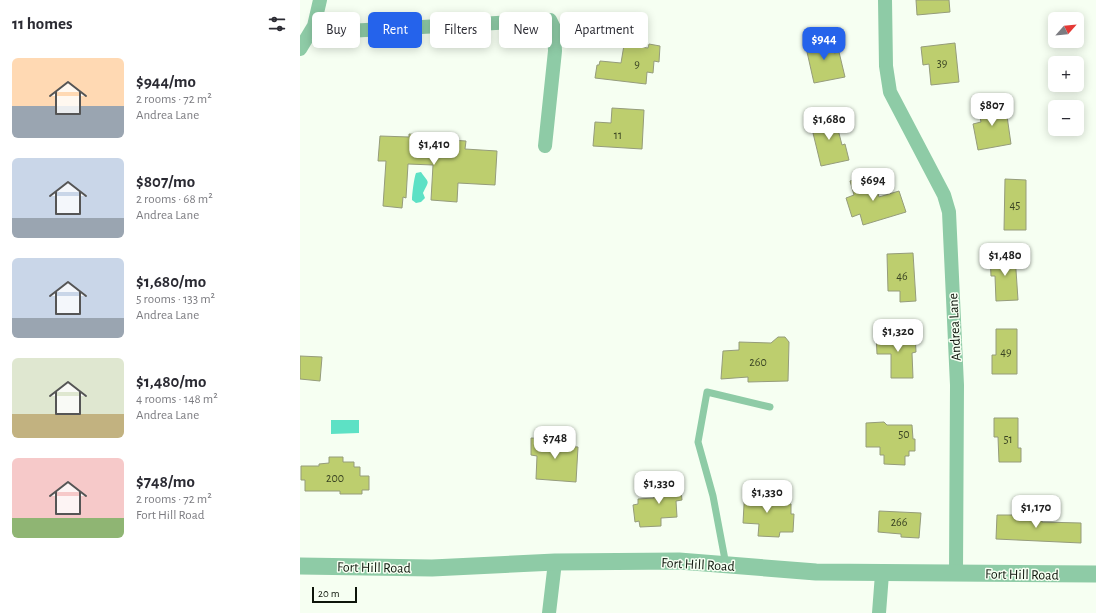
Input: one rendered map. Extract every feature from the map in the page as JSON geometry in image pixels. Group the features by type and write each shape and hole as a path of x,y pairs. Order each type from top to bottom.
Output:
{"street":[{"path":"300,49 314,26 320,0"},
{"name":"Andrea Lane","path":"885,0 886,66 890,92 944,194 949,212 957,385 956,573"},
{"path":"310,33 550,20 554,28 555,51 545,146"},
{"name":"Fort Hill Road","path":"300,566 432,568 555,562 679,561 816,572 882,574 1096,574"},
{"path":"549,613 555,562"},
{"path":"879,613 882,574"}],"lane":[{"path":"726,565 713,496 698,442 707,392 770,407"}],"shaded area":[{"path":"421,172 428,183 423,193 425,198 421,202 416,203 412,200 414,182 416,173"},
{"path":"331,420 359,420 359,433 331,434"}],"building":[{"path":"916,0 949,0 950,12 917,15"},
{"path":"831,37 834,53 839,52 845,77 814,83 805,43"},
{"path":"955,43 959,82 931,85 929,64 923,65 921,47"},
{"path":"649,44 660,46 659,62 654,61 653,73 647,72 646,84 595,78 597,65 599,65 600,61 621,63 624,48 648,48"},
{"path":"1005,102 1011,144 978,150 973,124 981,122 978,107"},
{"path":"612,108 644,110 642,149 593,146 595,122 611,123"},
{"path":"834,114 842,145 845,144 849,160 821,166 813,133 816,132 813,119"},
{"path":"409,134 436,136 436,139 466,141 465,149 497,151 495,185 458,183 457,202 431,200 433,165 408,164 406,198 403,197 402,208 383,206 386,161 378,161 380,136 409,137"},
{"path":"868,175 873,191 877,190 879,197 899,191 906,212 863,225 860,214 852,217 846,198 854,195 850,181"},
{"path":"1005,179 1026,180 1026,230 1004,230"},
{"path":"913,253 916,301 900,302 900,291 888,291 887,254"},
{"path":"990,255 1015,255 1018,300 996,301 995,276 991,276"},
{"path":"996,329 1017,329 1017,374 992,374 992,355 996,355"},
{"path":"915,333 916,352 912,353 913,378 891,378 891,354 877,354 876,334"},
{"path":"778,337 785,337 789,342 788,381 748,382 748,377 721,379 723,351 739,350 739,342 771,343"},
{"path":"300,356 322,357 320,381 300,379"},
{"path":"994,418 1018,418 1018,448 1021,448 1021,462 999,462 998,437 994,437"},
{"path":"884,422 887,425 912,425 913,439 915,439 915,451 909,451 909,456 905,456 905,465 884,464 884,455 880,455 880,447 866,447 866,423"},
{"path":"531,438 562,441 562,446 578,447 576,482 536,479 537,456 531,455"},
{"path":"329,457 343,457 343,462 354,462 354,467 360,467 360,476 369,476 369,490 362,490 362,494 340,494 340,491 305,491 305,480 301,480 301,466 319,466 319,464 329,463"},
{"path":"680,480 682,500 676,501 677,517 661,518 661,526 640,527 639,521 635,522 633,505 638,504 638,499 654,498 653,493 662,492 662,482"},
{"path":"745,487 763,488 762,502 791,504 791,514 794,514 793,532 780,532 779,537 758,536 759,524 743,523"},
{"path":"1028,510 1042,510 1042,522 1081,523 1081,543 996,539 997,515 1028,515"},
{"path":"879,511 921,513 919,538 901,537 901,534 878,532"}]}
